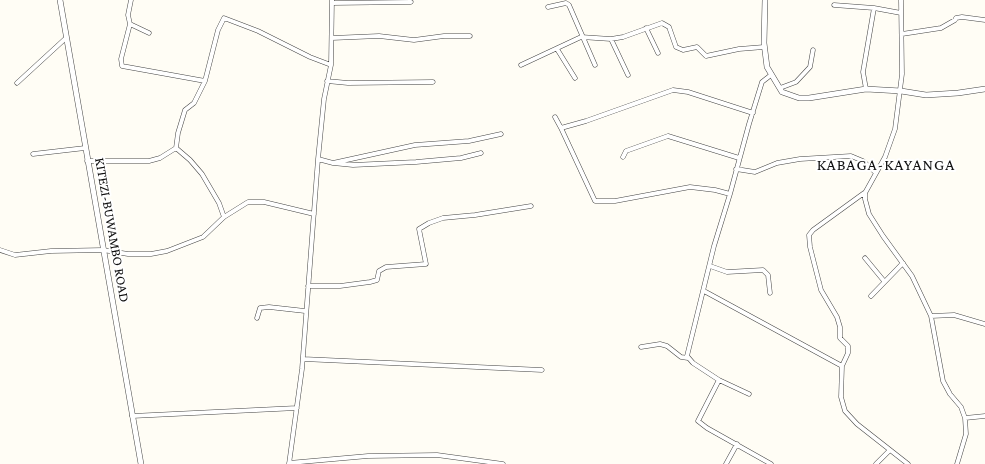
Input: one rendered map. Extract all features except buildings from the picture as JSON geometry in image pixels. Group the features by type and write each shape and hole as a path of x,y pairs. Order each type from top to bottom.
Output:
{"street":[{"name":"KITEZI-BUWAMBO ROAD","path":"60,0 86,161 111,286 141,464"},
{"path":"131,0 128,15 130,24 121,59 122,66 205,81"},
{"path":"765,0 764,47 767,67 782,92 804,98 866,89 936,95 985,89"},
{"path":"901,0 901,91 891,143 864,194 813,230 810,235 810,247 821,290 837,317 840,327 840,338 848,346 848,353 842,366 841,397 845,411 857,424 889,451 908,464"},
{"path":"411,2 332,2 331,65 327,81 318,159 305,311 303,359 289,464 368,456 437,455 503,464"},
{"path":"548,7 567,4 573,12 581,37 595,65"},
{"path":"834,4 874,8 901,13"},
{"path":"866,89 863,72 874,8"},
{"path":"902,34 941,28 956,18 962,17 985,20"},
{"path":"176,148 178,133 185,110 194,103 205,81 218,30 224,18 258,31 310,57 331,65"},
{"path":"521,65 581,37 611,39 623,37 662,23 669,27 676,47 683,50 697,47 706,56 739,49 764,47"},
{"path":"130,24 149,33"},
{"path":"646,28 658,53"},
{"path":"332,38 379,36 414,40 444,36 470,36"},
{"path":"17,83 66,38"},
{"path":"611,39 628,74"},
{"path":"557,48 575,78"},
{"path":"780,88 796,82 810,67 813,50"},
{"path":"688,358 688,344 704,291 714,246 739,158 762,82 771,75"},
{"path":"327,81 348,83 433,82"},
{"path":"562,128 586,121 672,90 688,92 753,113"},
{"path":"555,117 562,128 595,201 615,201 690,187 715,190 730,194"},
{"path":"333,163 415,145 469,141 501,134"},
{"path":"623,157 626,151 668,136 739,158"},
{"path":"33,154 85,148"},
{"path":"86,161 149,161 160,158 176,148"},
{"path":"176,148 190,160 202,174 219,202 224,217"},
{"path":"318,159 333,163 353,165 461,158 481,153"},
{"path":"736,169 755,172 777,163 800,159 851,156 863,162 876,173"},
{"path":"864,194 870,214 883,236 912,276 931,316 943,380 950,394 961,407 965,418 966,434 957,463"},
{"path":"0,250 15,255 51,251 103,250 128,254 151,254 167,251 203,237 224,217 248,202 264,202 314,214"},
{"path":"308,286 340,286 370,282 377,280 379,271 386,267 426,264 419,229 428,223 443,218 475,215 531,206"},
{"path":"866,258 878,271 884,282"},
{"path":"871,296 903,263"},
{"path":"710,266 727,272 763,270 768,275 770,293"},
{"path":"704,291 842,366"},
{"path":"257,318 260,308 269,307 305,311"},
{"path":"931,316 954,315 985,324"},
{"path":"640,348 660,344 667,346 681,357 688,358 719,380 749,394"},
{"path":"303,359 542,370"},
{"path":"719,380 705,403 698,421 707,428 771,464"},
{"path":"132,416 297,408"},
{"path":"965,418 985,416"},
{"path":"726,464 736,444"},
{"path":"876,464 889,451"}],"district":[{"name":"KABAGA-KAYANGA","path":"886,165"}]}
